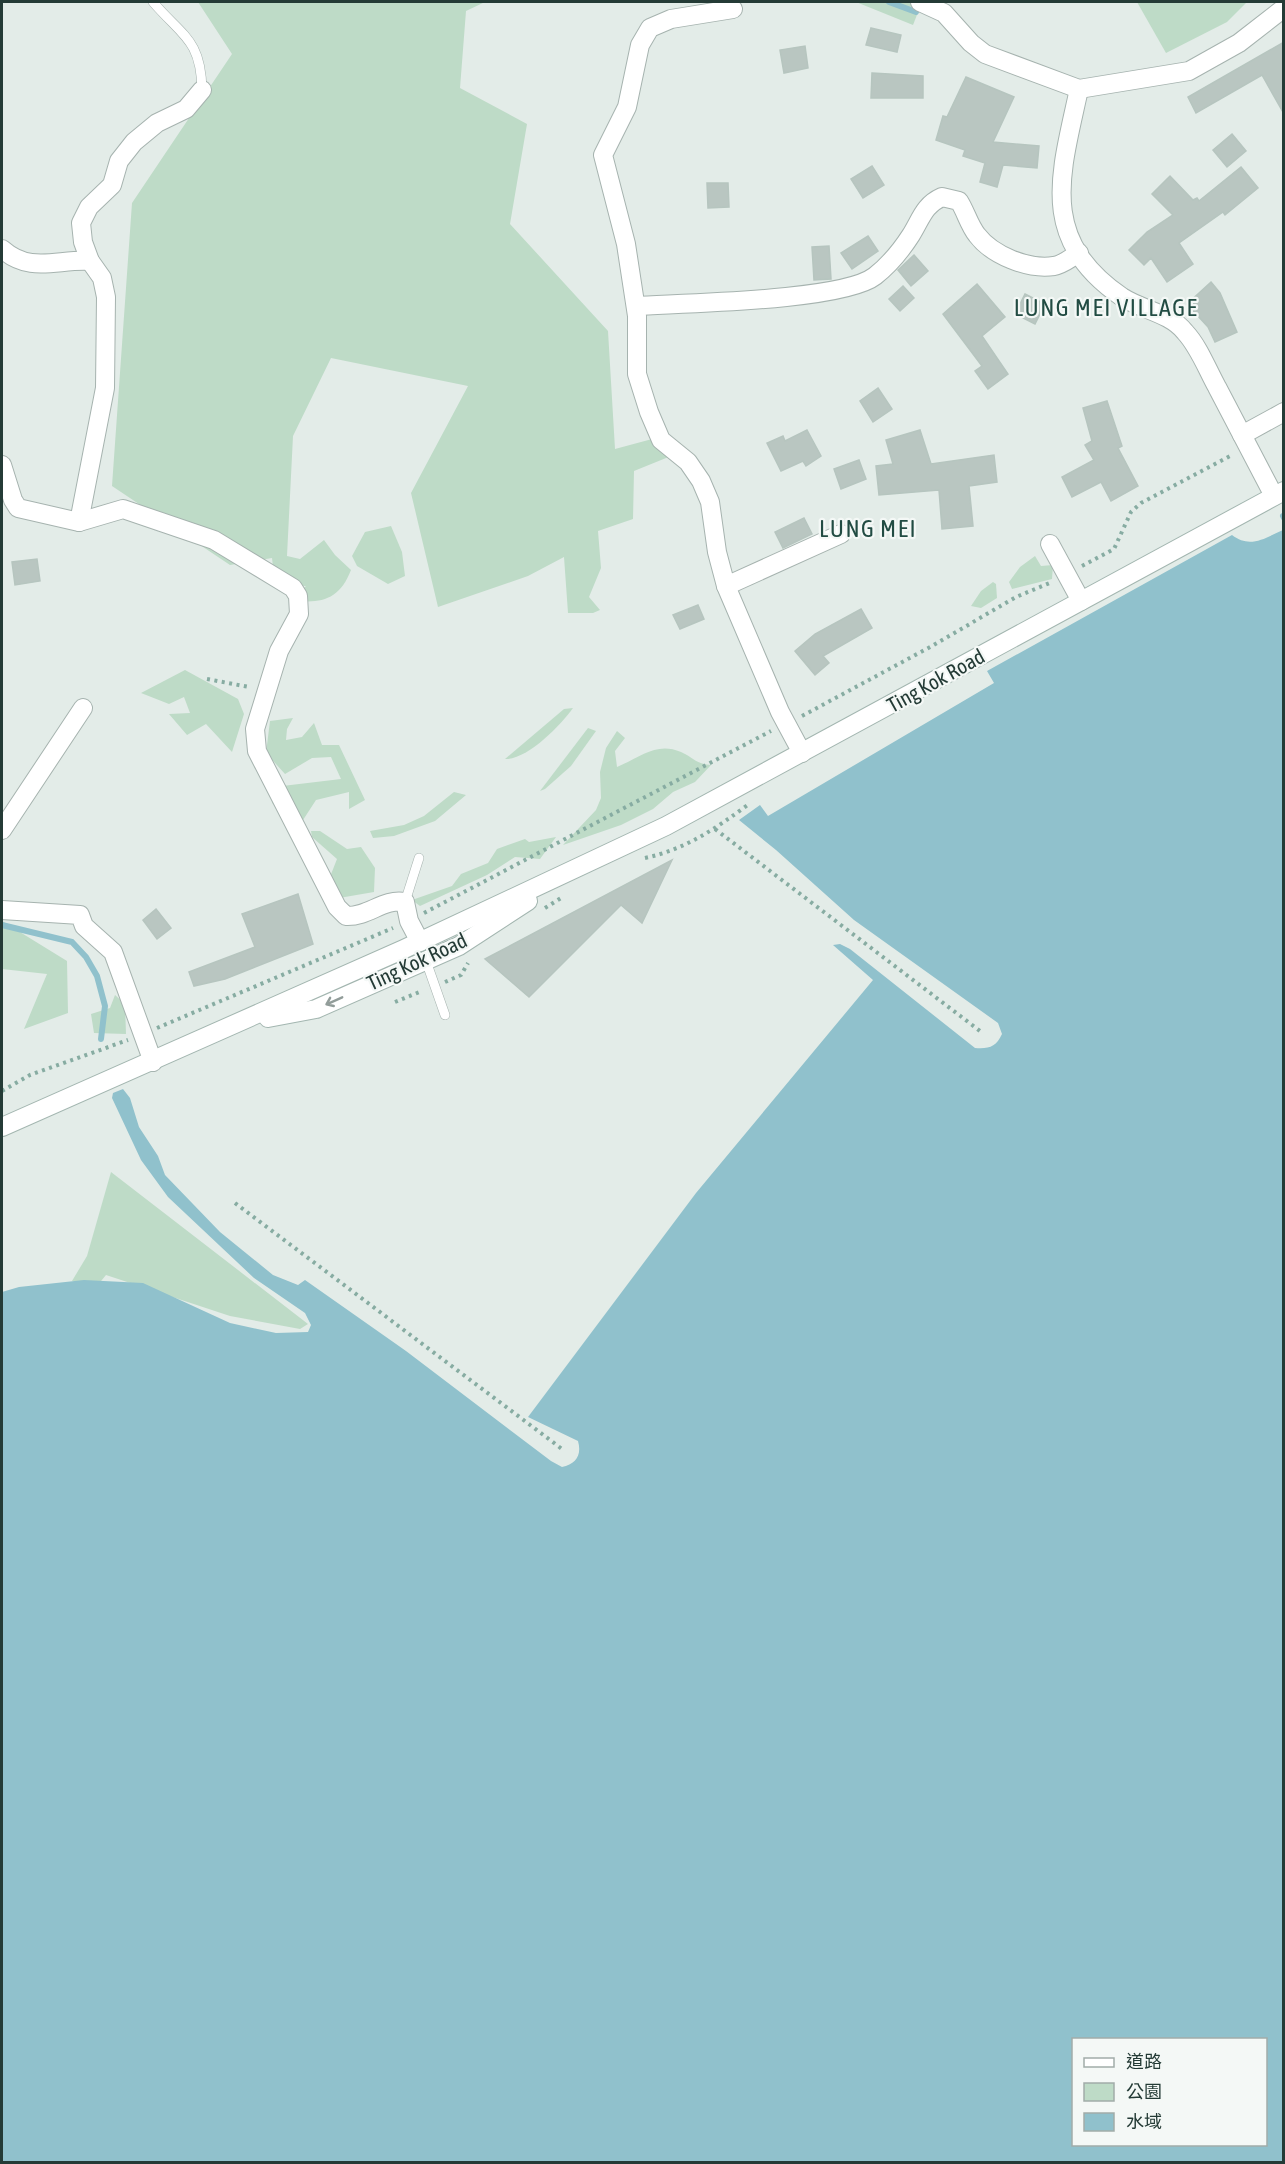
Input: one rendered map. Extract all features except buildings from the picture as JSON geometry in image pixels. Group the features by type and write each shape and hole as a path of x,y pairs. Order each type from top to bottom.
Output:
{"street":[{"path":"920,2 944,14 971,43 985,54 1079,89 1189,71 1239,43 1284,8"},
{"path":"733,9 671,19 650,28 640,45 627,107 603,155 626,244 636,306 637,374 661,440 688,462 701,481 710,502 717,552 726,586 786,724 802,753"},
{"path":"1079,89 1063,165 1060,195 1065,226 1079,253 1098,278 1135,304 1167,318 1184,330 1241,443 1279,493"},
{"path":"79,522 105,388 106,297 102,278 90,261 81,223 89,207 112,185 119,161 134,142 157,123 186,109 202,90"},
{"path":"636,306 794,295 853,286 874,277 902,248 925,207 942,197 959,201 977,236 987,246 1006,256 1029,265 1055,266 1079,253"},
{"path":"2,249 13,259 29,264 50,265 68,260 90,261"},
{"path":"1241,443 1284,412"},
{"path":"2,465 13,500 18,508 79,522 123,509 214,540 288,583 298,596 298,614 279,651 255,729 257,751 337,907 346,916 360,917 387,903 405,902 409,921 420,942"},
{"name":"Ting Kok Road","path":"2,1127 420,942 666,826 1279,493"},
{"path":"726,586 841,534"},
{"path":"1050,544 1081,602"},
{"path":"2,830 83,708"},
{"name":"Ting Kok Road","path":"234,1026 316,1008 459,946 586,864"},
{"path":"2,910 80,915 84,926 112,952 153,1062"}],"lane":[{"path":"153,2 183,30 197,52 202,70 202,90"},
{"path":"405,902 419,858"},
{"path":"420,942 445,1015"}],"path":[{"path":"2,1091 30,1075 142,1035 409,921 786,724 932,646 1016,597 1113,549 1131,512 1141,503 1241,443"},
{"path":"207,679 267,691"},
{"path":"641,859 672,852 715,829 752,802"},
{"path":"715,829 980,1031"},
{"path":"543,910 562,897"},
{"path":"461,975 470,959"},
{"path":"236,1203 562,1449"}],"green space":[{"path":"198,2 485,2 466,11 460,88 527,124 510,224 608,331 615,449 667,435 671,456 634,471 633,519 598,531 601,568 589,597 600,610 593,613 568,613 564,557 528,576 438,607 411,493 468,386 331,358 293,436 287,556 300,559 324,540 335,555 351,570 341,588 327,598 310,601 290,600 306,586 275,585 272,558 230,565 112,486 132,203 232,54"},
{"path":"856,2 922,2 913,25"},
{"path":"1137,2 1247,2 1227,22 1166,53"},
{"path":"391,526 402,552 405,576 388,584 357,566 352,556 365,532"},
{"path":"1035,556 1041,566 1053,565 1052,579 1012,589 1009,582 1020,567"},
{"path":"993,582 996,584 997,598 981,608 971,606 981,591"},
{"path":"185,670 238,699 244,714 232,752 206,724 187,735 169,714 190,713 184,697 169,704 141,693"},
{"path":"573,708 552,732 533,748 514,758 505,759 564,709"},
{"path":"293,718 287,729 286,740 302,737 314,723 322,745 339,745 365,800 349,809 349,792 316,800 303,820 272,803 274,787 341,779 331,757 312,758 285,774 266,753 270,721"},
{"path":"588,728 596,731 571,766 540,791"},
{"path":"617,731 625,738 615,751 617,767 648,752 664,748 681,752 697,762 711,765 695,782 673,792 653,809 621,825 563,845 596,810 601,798 600,772 606,748"},
{"path":"454,792 466,795 435,821 394,836 373,838 370,831 404,825 424,816"},
{"path":"311,831 320,831 347,849 361,847 375,868 374,892 339,898 328,882 337,859 312,837"},
{"path":"556,837 540,859 515,857 487,875 420,906 412,900 452,886 461,874 488,863 497,849 525,839 529,842"},
{"path":"2,921 67,961 68,1013 24,1029 47,974 2,969"},
{"path":"115,995 125,1004 126,1034 94,1033 91,1014 110,1008"},
{"path":"111,1172 308,1324 300,1329 230,1316 106,1275 97,1286 72,1281 87,1256"}],"water":[{"path":"1283,530 1283,2162 2,2162 2,1292 19,1287 84,1280 143,1283 230,1323 276,1333 308,1332 311,1325 305,1313 254,1278 168,1197 141,1160 112,1098 113,1093 123,1089 130,1098 139,1127 158,1156 165,1175 220,1232 273,1275 298,1285 305,1280 406,1351 551,1461 562,1467 571,1464 578,1455 578,1441 528,1417 696,1193 873,980 833,945 840,944 850,949 975,1048 992,1046 1002,1034 998,1023 854,920 739,820 760,805 768,816 994,683 987,671 1232,535 1251,542"}],"waterway":[{"path":"889,2 916,12"},
{"path":"2,925 72,942 86,957 97,976 105,1006 101,1039"}],"district":[{"name":"LUNG MEI VILLAGE","path":"1106,308"},
{"name":"LUNG MEI","path":"868,529"}]}
